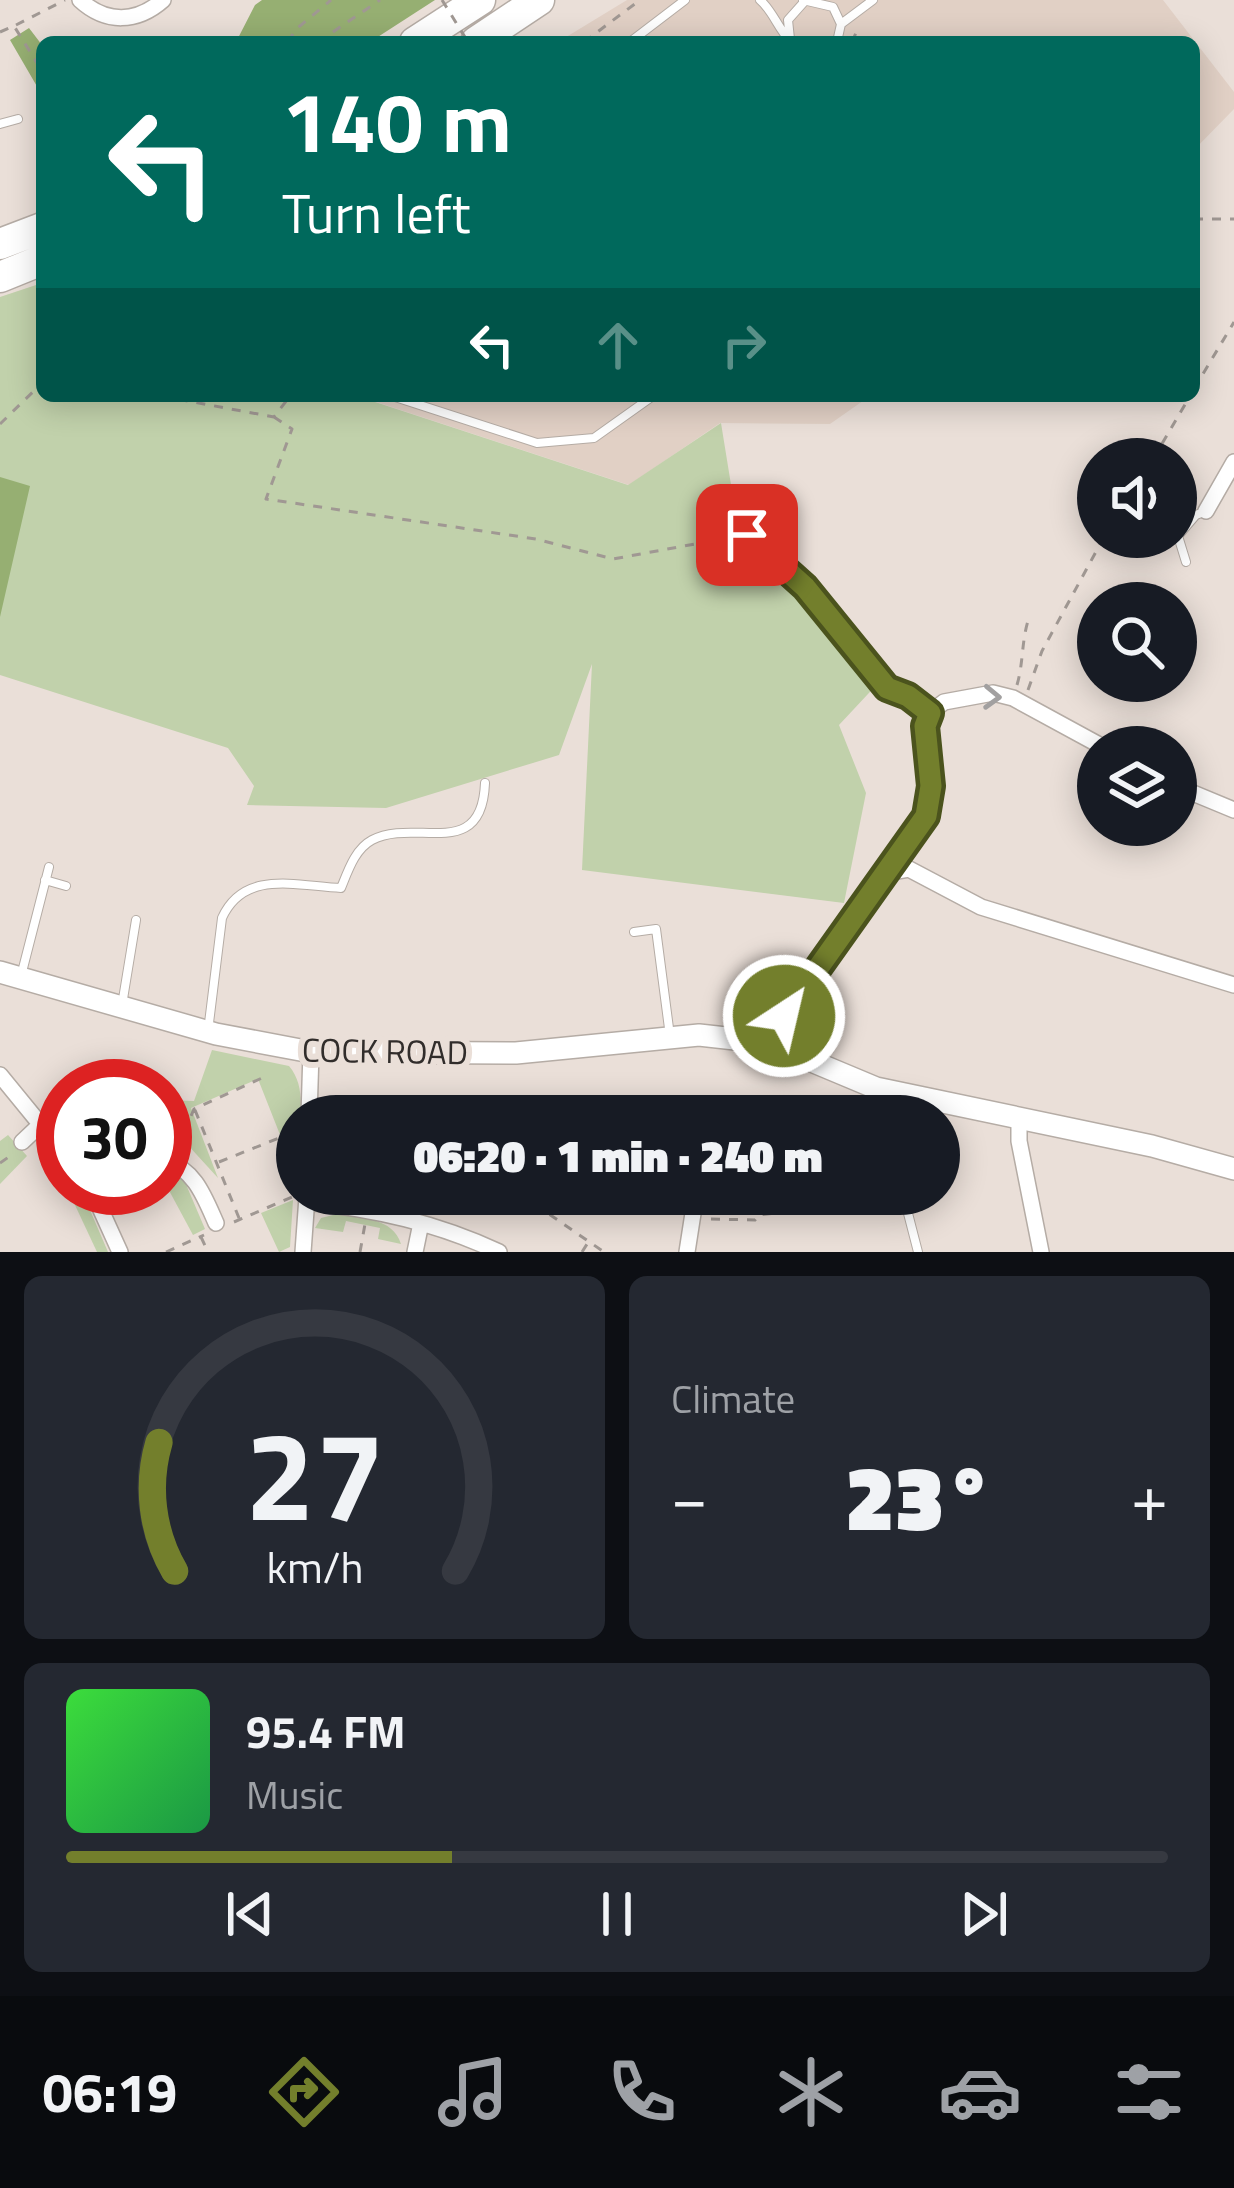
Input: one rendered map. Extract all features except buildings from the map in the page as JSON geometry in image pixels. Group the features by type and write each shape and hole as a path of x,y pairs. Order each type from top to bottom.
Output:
{"highway":[{"path":"424,36 480,0"},
{"path":"482,36 539,0"},
{"path":"0,244 36,230"},
{"path":"0,277 36,262"}],"street":[{"path":"80,0 103,16 124,19 143,15 163,0"},
{"path":"1205,511 1233,466"},
{"path":"778,1047 784,1016 926,816 931,786 925,726 930,713 955,698 993,693 1019,701 1077,732"},
{"path":"1197,795 1234,810"},
{"path":"885,873 909,869 982,907 1234,986"},
{"name":"COCK ROAD","path":"10,975 208,1031 311,1052 516,1053 699,1035 778,1047 886,1095"},
{"path":"310,1095 311,1052"},
{"path":"0,1075 36,1118"},
{"name":"COCK ROAD","path":"960,1112 1152,1146 1234,1169"},
{"path":"1019,1119 1041,1252"},
{"path":"22,1142 36,1129"},
{"path":"192,1177 217,1223"},
{"path":"106,1215 120,1252"},
{"path":"303,1252 304,1215"},
{"path":"392,1215 449,1229 499,1252"},
{"path":"687,1252 692,1215"},
{"path":"415,1252 421,1223"}],"lane":[{"path":"638,36 685,0"},
{"path":"760,0 785,36"},
{"path":"841,24 873,0"},
{"path":"790,36 788,20 805,1 828,1 841,24 838,36"},
{"path":"0,124 18,119"},
{"path":"411,402 537,443 594,438 645,402"},
{"path":"1197,515 1205,511"},
{"path":"747,535 805,587 887,688 908,696 930,713"},
{"path":"1185,558 1186,562"},
{"path":"208,1031 222,918 230,901 260,883 341,888 355,856 369,841 403,832 451,835 462,830 482,805 484,783"},
{"path":"10,975 49,866"},
{"path":"45,880 65,886"},
{"path":"122,1006 136,920"},
{"path":"634,932 656,929 671,1037"},
{"path":"909,1215 919,1252"}],"path":[{"path":"0,32 65,0"},
{"path":"292,36 331,0"},
{"path":"327,36 380,0"},
{"path":"442,0 468,36"},
{"path":"592,36 640,0"},
{"path":"855,36 862,23"},
{"path":"14,26 36,61"},
{"path":"1200,219 1234,219"},
{"path":"1200,379 1234,322"},
{"path":"0,424 36,389"},
{"path":"193,402 274,417 292,429 266,499 536,539 613,559 747,535"},
{"path":"274,417 285,402"},
{"path":"1165,438 1186,402"},
{"path":"1019,701 1093,558"},
{"path":"1019,701 1030,615"},
{"path":"192,1113 262,1078"},
{"path":"194,1109 240,1220 276,1207"},
{"path":"217,1163 276,1139"},
{"path":"360,1252 366,1215"},
{"path":"552,1215 604,1252"},
{"path":"691,1218 755,1220 759,1215"},
{"path":"166,1252 201,1237 208,1252"},
{"path":"582,1252 590,1240"}],"shaded area":[{"path":"627,0 1163,0 1191,36 568,36"},
{"path":"1200,48 1234,92 1234,109 1200,144"},
{"path":"376,402 861,402 830,424 720,423 629,485"}],"green space":[{"path":"262,0 435,0 379,36 239,36"},
{"path":"29,28 36,37 36,85 10,40"},
{"path":"36,285 36,402 375,402 628,485 721,423 739,534 754,541 792,575 882,679 839,725 866,793 844,903 582,870 592,664 559,755 386,808 247,805 254,786 228,748 0,675 0,297"},
{"path":"0,477 30,486 0,617"},
{"path":"212,1050 289,1066 301,1095 276,1095 276,1125 258,1079 192,1108"},
{"path":"192,1111 218,1178 192,1150"},
{"path":"8,1135 27,1156 0,1184 0,1141"},
{"path":"192,1198 205,1229 193,1235 182,1215 192,1215"},
{"path":"276,1207 276,1215 292,1215 290,1247 279,1252 261,1213"},
{"path":"80,1215 92,1215 108,1252 97,1252"},
{"path":"343,1215 384,1224 401,1244 378,1239 380,1228 346,1221 343,1232 315,1228 321,1218"}],"route":[{"path":"747,535 805,587 887,688 908,696 930,713 925,726 931,770 926,816 784,1016"}]}
